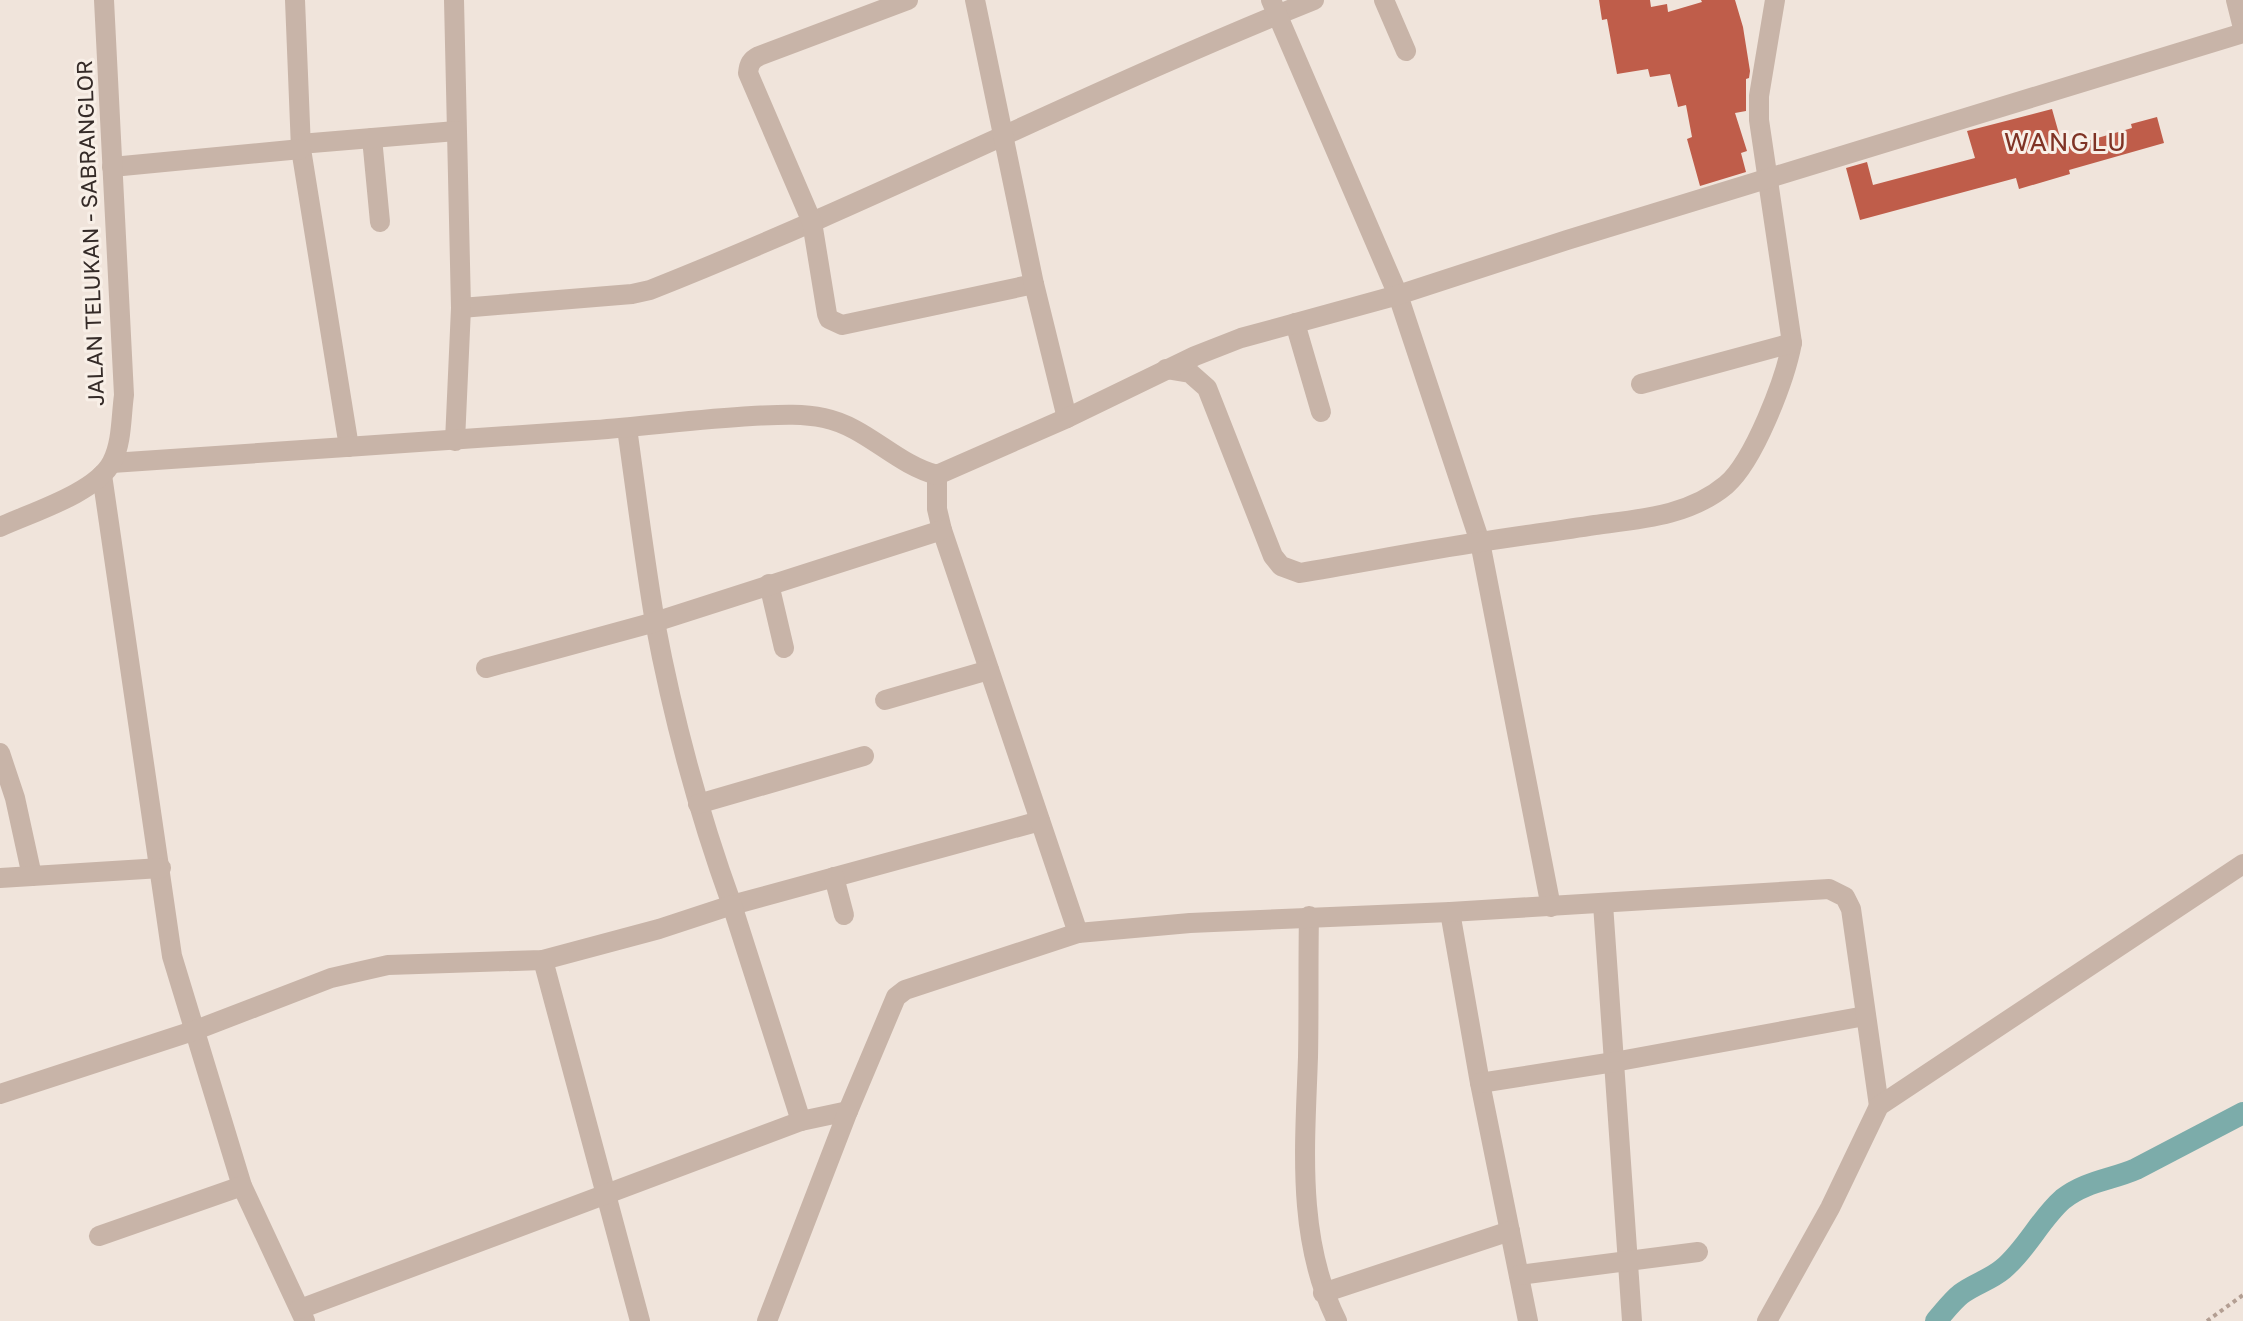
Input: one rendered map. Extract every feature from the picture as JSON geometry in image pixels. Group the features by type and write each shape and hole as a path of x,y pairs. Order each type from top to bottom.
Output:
{"street":[{"name":"JALAN TELUKAN - SABRANGLOR","path":"104,0 124,395 120,433 107,469"},
{"path":"295,0 301,146 349,447"},
{"path":"444,441 461,308 454,0"},
{"path":"908,0 759,56 752,60 749,67 748,73 812,222 829,319 842,325 1034,284"},
{"path":"975,0 1034,284 1067,418"},
{"path":"461,308 642,293 812,222 1005,135 1274,7 1314,0"},
{"path":"1384,0 1406,51"},
{"path":"1166,369 1190,373 1207,388 1273,556 1291,572 1669,515 1724,487 1739,473 1767,419 1787,369 1792,343 1761,139 1759,96 1775,0"},
{"path":"0,527 76,493 107,469 349,447 627,428 698,419 781,415 816,417 856,429 911,467 937,475 1067,418 1166,369 1241,338 1398,295 2243,31 2236,0"},
{"path":"1274,7 1398,295 1480,542 1551,907"},
{"path":"112,167 456,131"},
{"path":"372,138 380,222"},
{"path":"1295,323 1321,412"},
{"path":"1641,384 1792,343"},
{"path":"627,428 655,622 698,804 801,1121"},
{"path":"107,469 172,956 242,1186 302,1315 604,1194 801,1121 848,1111"},
{"path":"937,475 937,509 942,530 1078,933"},
{"path":"486,668 655,622 942,530"},
{"path":"769,584 784,648"},
{"path":"885,700 989,670"},
{"path":"0,753 15,798 32,876"},
{"path":"698,804 864,756"},
{"path":"0,1094 196,1030 331,978 388,965 543,960 1040,821"},
{"path":"1767,1321 1830,1208 1879,1106 2243,864"},
{"path":"0,878 161,868"},
{"path":"834,877 844,915"},
{"path":"767,1321 848,1111 892,1003 900,993 1078,933 1309,916 1551,907 1829,889 1845,897 1851,909 1879,1106"},
{"path":"1603,904 1632,1321"},
{"path":"1450,912 1480,1083 1528,1321"},
{"path":"1309,916 1306,1193 1312,1249 1323,1293 1337,1321"},
{"path":"543,960 640,1321"},
{"path":"1480,1083 1865,1016"},
{"path":"99,1236 242,1186"},
{"path":"1323,1293 1510,1231"},
{"path":"1519,1275 1698,1252"}],"path":[{"path":"2207,1321 2243,1295"}],"building":[{"path":"1599,0 1650,0 1651,7 1667,4 1668,12 1701,0 1735,0 1750,71 1746,79 1746,111 1735,113 1747,151 1741,153 1746,172 1700,186 1687,139 1692,137 1686,105 1678,107 1670,74 1650,77 1648,69 1617,74 1607,19 1602,20"},
{"path":"2052,109 2063,148 2132,128 2131,124 2157,117 2164,143 2069,170 2070,174 2019,189 2016,178 1860,220 1846,168 1867,162 1873,185 1975,158 1967,131"}],"waterway":[{"path":"1936,1321 1961,1294 1998,1273 2012,1261 2063,1199 2090,1184 2136,1169 2243,1113"}],"district":[{"name":"WANGLU","path":"2066,142"}]}
